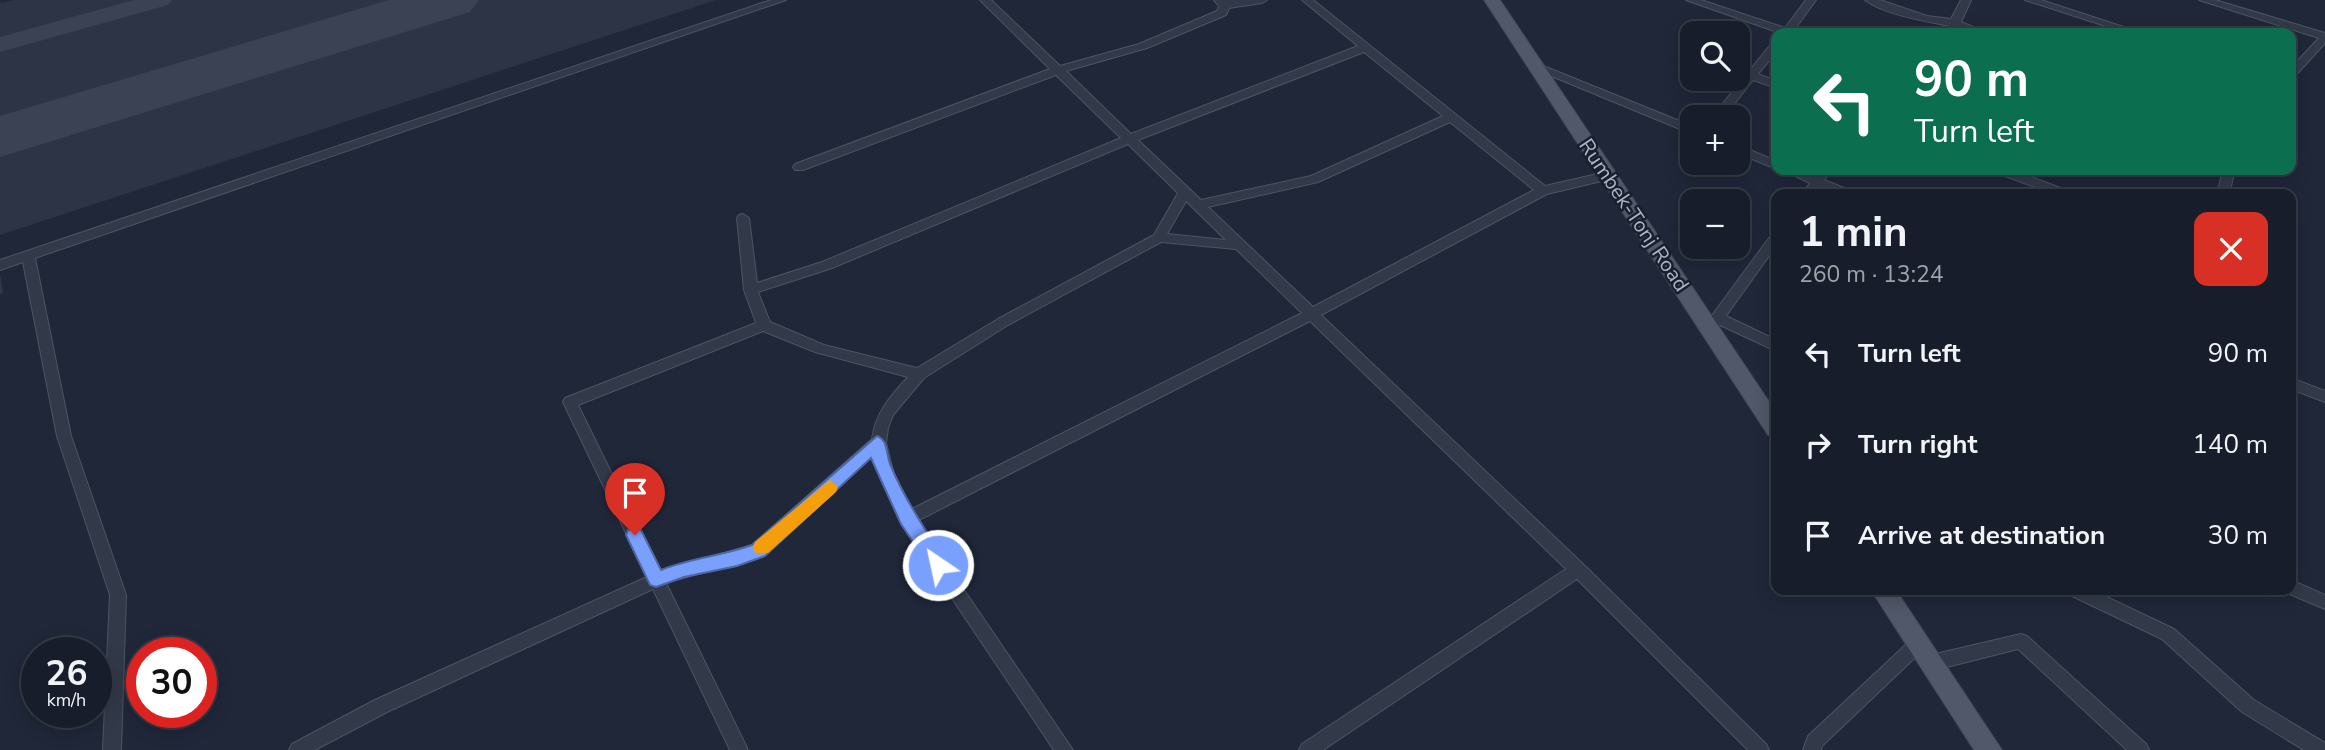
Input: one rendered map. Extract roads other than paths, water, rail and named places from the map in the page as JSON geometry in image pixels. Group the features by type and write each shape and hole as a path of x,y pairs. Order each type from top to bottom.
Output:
{"main road":[{"name":"Rumbek-Tonj Road","path":"1493,0 1606,176 1714,324 1771,421"},
{"path":"1886,595 1989,750"}],"street":[{"path":"0,265 781,0"},
{"path":"985,0 1578,570 1759,750"},
{"path":"799,167 1058,70 1143,46 1223,13 1221,2 1262,0"},
{"path":"1307,0 1543,191"},
{"path":"1691,0 1774,28"},
{"path":"1789,28 1811,0"},
{"path":"1870,0 1925,19 1969,28"},
{"path":"1955,23 1966,0"},
{"path":"2030,0 2121,28"},
{"path":"2204,0 2325,36 2296,68"},
{"path":"1919,28 1925,19"},
{"path":"751,290 827,265 1129,139 1366,47"},
{"path":"1728,105 1771,51"},
{"path":"1536,66 1680,125"},
{"path":"1752,76 1771,83"},
{"path":"1199,205 1314,179 1451,117"},
{"path":"1750,154 1771,163"},
{"path":"1801,175 1836,189"},
{"path":"1811,189 1821,175"},
{"path":"2014,175 2052,189"},
{"path":"907,519 1312,314 1543,191 1606,176"},
{"path":"1064,750 907,519 880,461 877,443 891,402 919,373 1003,322 1159,238 1185,192"},
{"path":"743,218 751,290 764,326 779,334 855,359 919,373"},
{"path":"1159,238 1239,245"},
{"path":"1771,246 1714,324 1771,344"},
{"path":"28,257 64,436 118,595 112,750"},
{"path":"739,750 570,402 764,326"},
{"path":"2296,385 2325,397"},
{"path":"298,750 381,706 656,580 682,569 737,559 758,550 877,443"},
{"path":"1308,750 1578,570"},
{"path":"2296,589 2325,602"},
{"path":"2086,595 2168,634 2248,706 2320,750"},
{"path":"1811,750 1814,742 1925,653 2021,641 2140,750"}]}
